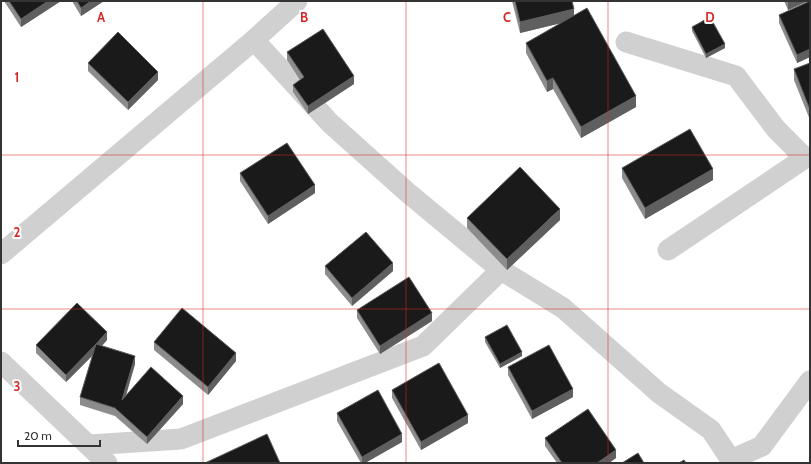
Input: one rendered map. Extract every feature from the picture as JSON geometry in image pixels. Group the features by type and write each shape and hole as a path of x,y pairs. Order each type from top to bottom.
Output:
{"street":[{"path":"1,254 254,40 297,1"},
{"path":"254,40 330,123 407,192 501,270 563,308 659,393 711,430 731,462 762,446 810,381"},
{"path":"626,42 736,76 776,129 808,158 668,250"},
{"path":"89,445 181,439 423,346 501,270"},
{"path":"1,362 107,463"}],"building":[{"path":"9,1 48,1 21,19"},
{"path":"77,1 91,1 81,8"},
{"path":"515,1 572,1 574,9 520,22"},
{"path":"810,1 810,49 797,55 779,15"},
{"path":"587,8 636,96 581,127 553,78 547,81 526,43"},
{"path":"710,17 725,44 706,54 692,27"},
{"path":"323,29 354,76 308,106 293,85 304,77 287,52"},
{"path":"118,32 158,72 128,102 88,63"},
{"path":"810,63 810,110 794,69"},
{"path":"690,129 713,169 645,208 622,168"},
{"path":"287,143 315,185 268,216 240,173"},
{"path":"520,167 560,209 507,259 467,218"},
{"path":"366,232 393,263 352,298 325,266"},
{"path":"409,277 432,313 380,346 357,310"},
{"path":"77,303 107,332 66,375 36,345"},
{"path":"182,308 236,353 208,387 154,342"},
{"path":"507,325 522,352 500,364 485,337"},
{"path":"96,344 135,356 122,400 151,367 183,396 147,437 115,408 80,397"},
{"path":"549,345 573,389 532,411 508,367"},
{"path":"439,363 468,415 421,442 392,390"},
{"path":"378,390 402,434 362,457 337,413"},
{"path":"588,409 616,450 597,463 562,463 545,438"},
{"path":"267,434 280,463 205,463"},
{"path":"638,453 644,463 622,463"},
{"path":"684,460 686,463 679,463"}]}
